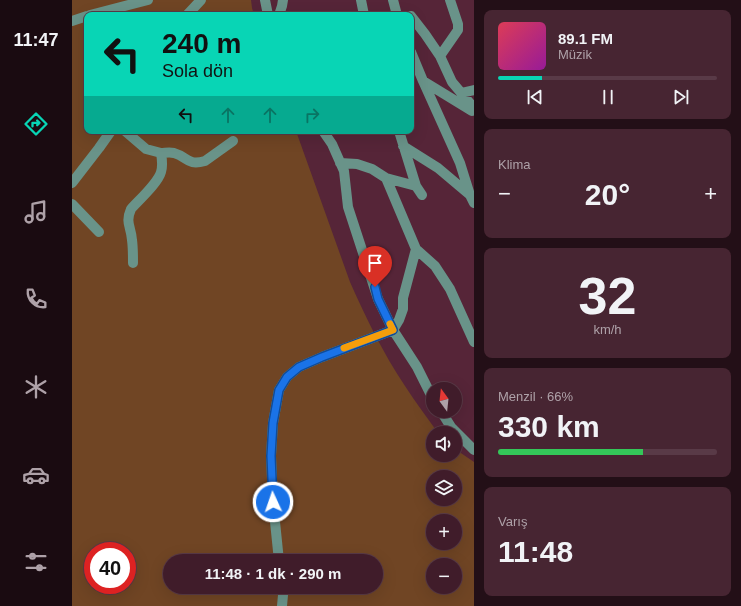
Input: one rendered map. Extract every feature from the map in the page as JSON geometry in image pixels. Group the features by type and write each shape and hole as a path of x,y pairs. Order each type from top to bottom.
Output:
{"street":[{"path":"97,12 112,5 148,0"},
{"path":"190,12 201,0"},
{"path":"265,0 267,12"},
{"path":"280,12 283,0"},
{"path":"360,0 364,12"},
{"path":"364,12 366,0"},
{"path":"393,0 396,12"},
{"path":"440,56 458,30 458,24 450,0"},
{"path":"72,22 84,17"},
{"path":"414,20 440,56 452,82 474,108"},
{"path":"414,59 460,163 472,199"},
{"path":"423,81 474,112"},
{"path":"461,93 474,90"},
{"path":"72,183 109,134"},
{"path":"128,134 146,149 161,153 175,153 187,161 194,162 205,161 233,141"},
{"path":"325,134 332,144 344,171 348,207 378,299 393,330 417,367 426,385"},
{"path":"400,134 416,186 422,195"},
{"path":"403,146 438,168 472,199"},
{"path":"134,263 128,220 129,214 131,209 157,180 161,172 161,153"},
{"path":"340,163 357,164 372,169 386,178 416,186"},
{"path":"386,178 416,249 435,266 450,290 474,342"},
{"path":"72,204 99,232"},
{"path":"278,554 273,502 271,456 273,423 279,390 287,377 299,367 393,330 403,310 403,298 416,249"},
{"path":"445,418 451,427 474,450"},
{"path":"282,606 283,594"}],"shaded area":[{"path":"72,0 251,0 253,12 84,12 84,134 297,134 350,282 362,309 397,374 426,418 433,426 426,426 426,462 462,462 462,454 474,462 474,606 72,606"}],"slow traffic":[{"path":"344,348 393,330 390,324"}],"route":[{"path":"273,502 271,456 273,423 279,390 287,377 299,367 393,330 378,299 375,287"}]}
